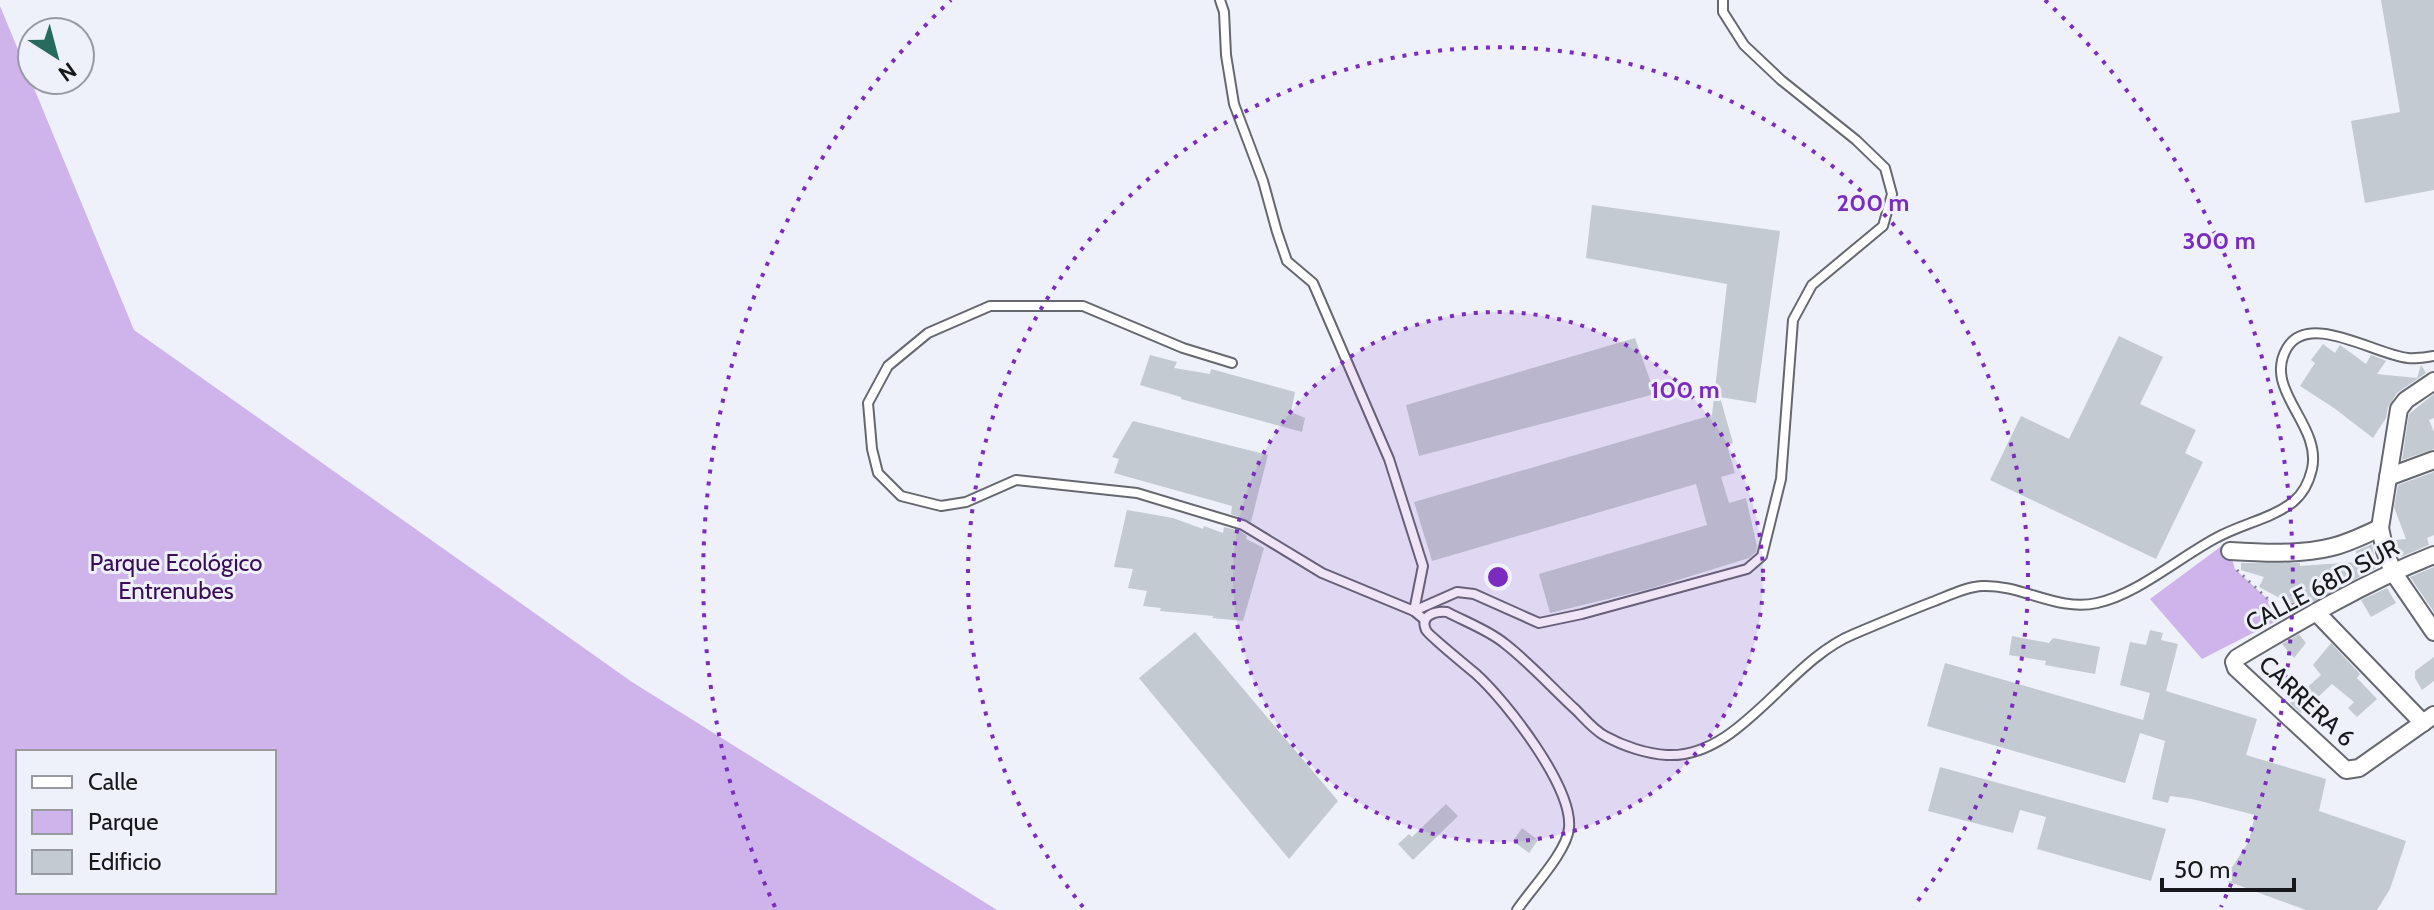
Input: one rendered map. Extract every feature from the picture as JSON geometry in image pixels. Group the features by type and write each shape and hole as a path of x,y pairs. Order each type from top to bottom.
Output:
{"street":[{"path":"2434,381 2406,400 2399,409 2380,528 2393,572 2434,632"},
{"path":"2388,477 2434,460"},
{"path":"2230,551 2263,553 2329,548 2380,528"},
{"name":"CALLE 68D SUR","path":"2234,662 2316,612 2393,572 2434,555"},
{"path":"2316,612 2429,719"},
{"name":"CARRERA 6","path":"2234,662 2236,668 2346,770 2359,768 2429,719"}],"lane":[{"path":"1220,0 1234,104 1263,181 1287,261 1313,283 1389,459 1423,566 1414,611"},
{"path":"1414,611 1457,592 1474,594 1539,623 1747,569 1762,556 1781,479 1793,320 1812,285 1883,226 1892,194 1885,168 1744,45 1723,12 1723,0"},
{"path":"1232,363 1183,348 1083,306 990,306 928,333 888,366 868,403 872,449 878,473 901,496 941,506 966,502 1016,480 1137,493 1243,525 1322,573 1414,611 1425,620"},
{"path":"1517,910 1557,855 1568,833 1569,816 1552,775 1527,733 1489,685 1429,635 1424,627 1430,614 1447,612 1503,642 1603,735 1633,748 1667,755 1698,752 1730,735 1815,656 1842,639 1960,591 1982,586 2065,604 2096,604 2124,593 2215,538 2294,501 2309,484 2314,460 2310,436 2282,384 2280,363 2289,344 2305,334 2324,333 2409,358 2434,356"}],"path":[{"path":"2230,551 2235,568 2295,624"}],"green space":[{"name":"Parque Ecológico Entrenubes","path":"0,6 16,45 16,96 37,96 134,330 632,682 997,910 0,910"},
{"path":"2227,542 2235,569 2286,616 2202,659 2150,599"}],"building":[{"path":"2381,0 2434,0 2434,190 2365,203 2351,121 2400,112"},
{"path":"1592,205 1780,231 1756,403 1720,397 1733,443 1727,445 1735,473 1721,477 1729,503 1746,498 1757,546 1756,552 1749,558 1649,589 1550,613 1539,574 1707,525 1696,484 1432,561 1414,502 1712,415 1727,284 1586,258"},
{"path":"2119,336 2163,357 2140,404 2196,430 2185,453 2203,462 2156,559 1990,480 2021,416 2069,439"},
{"path":"1635,338 1655,394 1419,456 1406,405"},
{"path":"2323,344 2335,353 2340,345 2366,364 2371,355 2386,361 2377,374 2417,378 2421,365 2426,373 2397,393 2373,438 2300,386 2315,363 2311,360"},
{"path":"1150,355 1177,362 1174,368 1210,374 1211,369 1295,392 1291,412 1305,418 1302,432 1140,385"},
{"path":"2434,394 2434,418 2429,420 2434,432 2434,449 2402,460 2409,414"},
{"path":"1133,421 1268,455 1251,522 1231,514 1232,506 1114,473 1119,459 1112,457"},
{"path":"2434,472 2434,535 2427,538 2429,545 2401,557 2394,540 2406,539 2394,507 2398,485"},
{"path":"1127,510 1173,518 1223,533 1224,527 1240,531 1247,536 1246,539 1264,548 1243,621 1160,611 1161,608 1143,606 1147,591 1128,588 1133,569 1114,567"},
{"path":"2372,544 2376,568 2300,609 2259,587 2264,577 2241,570 2241,563 2300,563 2300,566 2356,562 2356,551"},
{"path":"2434,567 2434,612 2410,577"},
{"path":"2387,588 2396,603 2371,617 2361,600"},
{"path":"2150,630 2163,633 2161,640 2178,644 2166,691 2257,719 2246,755 2326,779 2319,811 2406,841 2390,889 2377,910 2306,910 2224,880 2249,841 2255,815 2192,799 2170,796 2168,803 2152,799 2165,741 2140,733 2125,783 1927,726 1945,663 2143,720 2150,693 2120,685 2130,642 2146,645"},
{"path":"1195,632 1338,801 1289,859 1139,678"},
{"path":"2299,634 2306,643 2294,658 2282,644"},
{"path":"2012,636 2049,643 2053,638 2100,647 2095,674 2009,655"},
{"path":"2331,643 2360,674 2357,678 2377,699 2357,717 2348,708 2354,702 2332,684 2301,713 2290,703 2321,675 2313,665"},
{"path":"2434,657 2434,681 2422,690 2415,678 2415,671"},
{"path":"1940,767 2166,829 2151,881 2037,849 2046,817 2020,810 2013,833 1928,811"},
{"path":"1446,804 1458,816 1413,860 1398,844 1409,834 1412,837"},
{"path":"1522,828 1538,840 1529,853 1513,841"}]}
